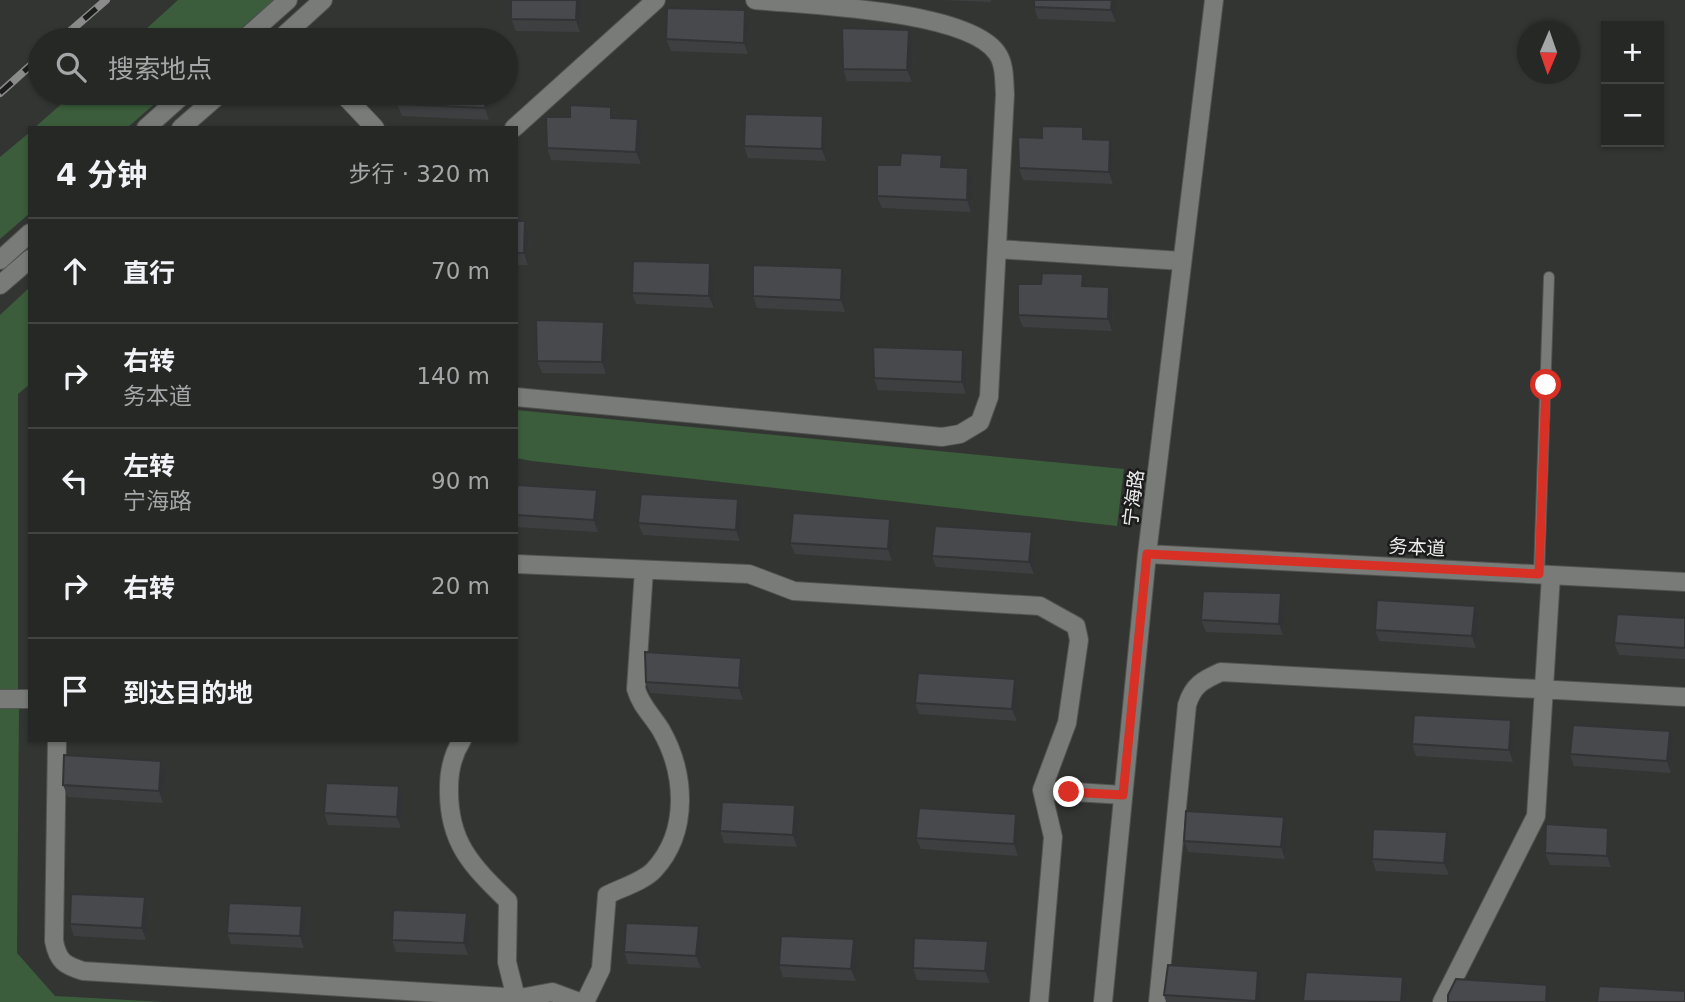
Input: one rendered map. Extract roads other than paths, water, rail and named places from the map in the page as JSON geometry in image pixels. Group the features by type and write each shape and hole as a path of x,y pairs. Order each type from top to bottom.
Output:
{"street":[{"path":"256,28 288,0"},
{"path":"296,28 323,0"},
{"path":"516,126 656,0"},
{"path":"518,397 943,437 960,434 980,422 989,397 1005,94 998,54 986,41 908,13 755,0"},
{"name":"宁海路","path":"1103,1002 1147,554 1214,0"},
{"path":"148,126 172,105"},
{"path":"183,126 207,105"},
{"path":"353,105 373,126"},
{"path":"0,260 28,235"},
{"path":"997,248 1182,261"},
{"path":"0,285 28,261"},
{"name":"务本道","path":"1147,554 1685,582"},
{"path":"518,564 750,575 794,591 1040,606 1076,626 1079,640 1067,723 1042,790 1053,837 1038,1002"},
{"path":"585,1002 601,969 607,895 654,871 673,838 682,802 678,766 660,729 640,702 636,689 644,570"},
{"path":"1442,1002 1536,816 1544,690 1545,575"},
{"path":"1158,1002 1187,705 1191,691 1202,680 1221,672 1685,697"},
{"path":"0,699 28,699"},
{"path":"57,742 54,941 57,957 66,966 83,971 516,998 552,997 579,1002"},
{"path":"461,742 449,776 449,812 458,845 478,871 508,901 507,962 516,998"},
{"path":"1042,790 1123,795"}],"lane":[{"path":"1545,575 1549,277"}],"railway":[{"path":"74,28 106,0"},
{"path":"0,93 28,68"}]}
